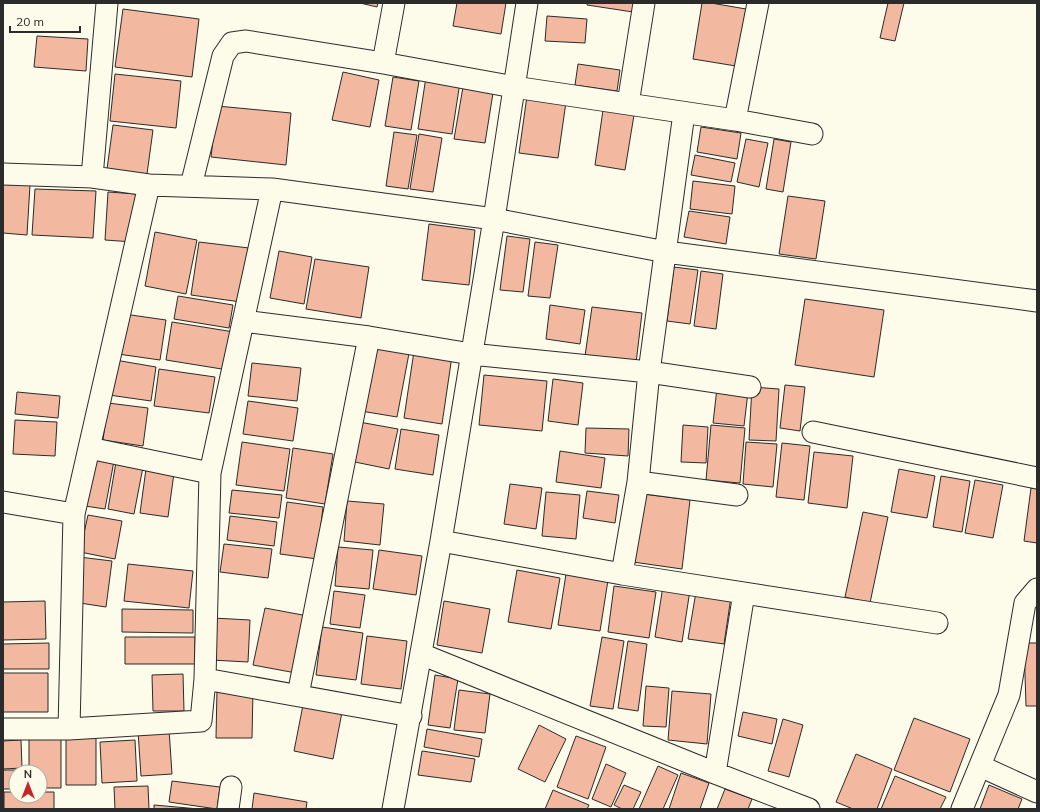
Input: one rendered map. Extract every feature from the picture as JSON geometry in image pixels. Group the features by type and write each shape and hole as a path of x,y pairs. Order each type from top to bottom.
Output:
{"street":[{"path":"92,177 107,3"},
{"path":"383,63 394,3"},
{"path":"393,809 411,716 441,542 494,220 527,3"},
{"path":"628,104 644,3"},
{"path":"735,120 758,3"},
{"path":"191,186 223,56 232,43 246,41 383,63 514,87 735,120 812,134"},
{"path":"622,574 638,482 649,372 684,113"},
{"path":"3,174 92,177 149,185 272,188 494,220 666,252 1037,301"},
{"path":"69,729 74,514 149,185"},
{"path":"3,729 69,729 200,721 205,679 210,473 272,188"},
{"path":"243,321 369,337 471,354 649,372 750,387"},
{"path":"298,695 369,337"},
{"path":"813,432 1037,478"},
{"path":"89,448 210,473"},
{"path":"638,482 737,495"},
{"path":"3,502 74,514"},
{"path":"441,542 622,574 937,623"},
{"path":"962,809 1009,695 1025,603 1037,589"},
{"path":"715,773 744,593"},
{"path":"421,654 715,773 809,809"},
{"path":"205,679 411,716"},
{"path":"980,766 1037,792"},
{"path":"228,809 231,787"}],"building":[{"path":"360,3 378,3 377,7"},
{"path":"457,3 506,3 501,34 453,26"},
{"path":"587,3 634,3 633,12 587,5"},
{"path":"702,3 711,3 746,9 736,66 693,59"},
{"path":"888,3 904,3 895,41 880,38"},
{"path":"123,9 199,19 192,77 115,67"},
{"path":"547,16 587,19 585,43 545,41"},
{"path":"37,36 88,39 86,71 34,67"},
{"path":"578,64 620,70 617,91 575,85"},
{"path":"343,72 379,80 370,127 332,120"},
{"path":"115,74 181,81 176,128 110,121"},
{"path":"393,77 419,81 411,130 385,126"},
{"path":"426,77 460,82 452,134 418,129"},
{"path":"463,87 493,93 485,143 454,139"},
{"path":"527,96 566,102 558,158 519,153"},
{"path":"217,106 291,113 286,165 211,157"},
{"path":"603,110 634,115 625,170 595,165"},
{"path":"113,125 153,130 147,174 107,169"},
{"path":"701,127 741,133 737,159 697,152"},
{"path":"394,132 417,135 408,189 386,186"},
{"path":"419,134 442,138 433,192 410,189"},
{"path":"746,139 768,143 759,187 737,182"},
{"path":"774,139 791,142 783,192 766,189"},
{"path":"695,155 735,163 731,182 691,175"},
{"path":"693,181 735,186 732,214 690,209"},
{"path":"3,184 30,185 27,235 3,233"},
{"path":"35,189 96,191 93,238 32,235"},
{"path":"108,192 136,194 133,242 105,240"},
{"path":"788,196 825,201 816,259 779,254"},
{"path":"689,211 730,217 726,244 684,237"},
{"path":"429,224 475,230 469,285 422,280"},
{"path":"155,232 197,240 186,294 145,286"},
{"path":"507,236 530,239 523,292 500,290"},
{"path":"199,242 249,248 241,302 191,295"},
{"path":"535,242 558,245 550,298 528,296"},
{"path":"279,251 312,257 304,304 270,298"},
{"path":"315,259 369,267 361,318 306,309"},
{"path":"674,267 698,270 690,324 667,321"},
{"path":"701,271 723,274 716,329 694,326"},
{"path":"178,296 233,305 229,328 174,319"},
{"path":"805,299 884,310 874,377 795,365"},
{"path":"550,305 585,310 580,344 546,339"},
{"path":"592,307 642,313 636,363 585,356"},
{"path":"124,314 166,320 160,360 118,354"},
{"path":"172,322 234,332 228,370 166,360"},
{"path":"374,341 410,348 397,417 361,411"},
{"path":"414,351 452,356 442,424 404,418"},
{"path":"115,360 156,367 151,401 109,395"},
{"path":"252,363 301,368 297,401 248,396"},
{"path":"159,369 215,377 209,413 154,406"},
{"path":"484,375 547,381 542,431 479,425"},
{"path":"553,379 583,383 578,425 548,421"},
{"path":"785,385 805,387 800,431 780,428"},
{"path":"752,387 779,389 776,441 749,440"},
{"path":"717,388 748,392 744,426 713,423"},
{"path":"17,392 60,396 58,418 15,414"},
{"path":"248,401 298,408 293,441 243,434"},
{"path":"108,403 148,408 143,446 103,440"},
{"path":"15,420 57,422 55,456 13,454"},
{"path":"359,422 398,429 389,469 350,461"},
{"path":"683,425 708,427 706,463 681,462"},
{"path":"711,425 745,428 740,483 706,480"},
{"path":"586,428 629,429 628,456 585,453"},
{"path":"401,429 439,435 433,475 395,469"},
{"path":"242,442 290,449 284,491 236,485"},
{"path":"746,442 777,444 773,487 743,484"},
{"path":"782,443 810,446 804,500 776,497"},
{"path":"293,448 333,454 325,504 286,498"},
{"path":"560,451 605,458 601,488 556,482"},
{"path":"814,452 853,456 847,508 808,503"},
{"path":"93,457 114,461 105,509 85,506"},
{"path":"116,462 143,467 134,514 108,509"},
{"path":"146,469 174,473 168,517 140,513"},
{"path":"899,469 935,476 927,518 891,512"},
{"path":"941,476 970,481 962,532 933,527"},
{"path":"975,480 1003,485 993,538 965,533"},
{"path":"510,484 542,488 536,529 504,524"},
{"path":"1031,488 1037,489 1037,543 1024,541"},
{"path":"232,490 282,495 279,518 229,513"},
{"path":"587,491 619,495 615,523 583,518"},
{"path":"546,492 580,495 576,539 542,536"},
{"path":"643,494 690,500 682,569 633,562"},
{"path":"347,501 384,504 380,545 344,541"},
{"path":"287,502 323,507 317,559 280,554"},
{"path":"863,512 888,517 870,603 845,597"},
{"path":"88,515 122,521 115,559 80,552"},
{"path":"230,516 277,522 274,546 227,540"},
{"path":"224,544 272,549 268,578 220,572"},
{"path":"338,547 373,550 369,589 335,586"},
{"path":"379,550 422,556 416,595 373,589"},
{"path":"79,557 112,561 106,607 73,602"},
{"path":"128,564 193,571 189,608 124,601"},
{"path":"517,570 560,578 551,629 508,622"},
{"path":"566,574 608,580 600,631 558,625"},
{"path":"614,586 656,592 649,638 608,632"},
{"path":"663,586 690,590 682,642 655,637"},
{"path":"334,591 365,595 360,628 330,624"},
{"path":"696,592 731,597 724,644 688,639"},
{"path":"45,601 46,639 3,640 3,602"},
{"path":"444,601 490,609 482,653 437,645"},
{"path":"265,608 308,616 296,673 253,665"},
{"path":"122,609 193,610 193,633 122,632"},
{"path":"213,618 250,620 248,662 211,660"},
{"path":"322,627 363,633 356,680 316,675"},
{"path":"367,636 407,641 401,689 361,684"},
{"path":"125,637 195,637 195,664 125,664"},
{"path":"602,637 624,641 613,709 590,706"},
{"path":"628,641 647,644 638,711 618,708"},
{"path":"49,643 49,669 3,669 3,644"},
{"path":"1024,643 1037,643 1037,706 1026,706"},
{"path":"3,673 48,673 48,712 3,712"},
{"path":"183,674 184,711 153,711 152,675"},
{"path":"435,675 458,679 450,728 428,725"},
{"path":"646,686 669,688 666,727 643,726"},
{"path":"217,689 253,690 252,738 216,738"},
{"path":"459,690 490,694 485,733 454,730"},
{"path":"672,691 711,694 707,744 668,740"},
{"path":"304,700 343,707 333,759 294,751"},
{"path":"743,712 777,719 772,744 738,736"},
{"path":"914,718 970,739 950,792 894,770"},
{"path":"783,719 803,725 789,777 768,771"},
{"path":"539,725 566,739 545,782 518,769"},
{"path":"169,729 172,774 141,776 138,731"},
{"path":"427,729 482,739 479,757 424,747"},
{"path":"61,735 61,788 48,788 48,764 29,764 29,736"},
{"path":"96,735 96,785 66,785 66,736"},
{"path":"576,736 606,747 588,799 557,787"},
{"path":"21,740 22,764 8,764 8,769 3,769 3,741"},
{"path":"135,740 137,781 102,783 100,742"},
{"path":"422,751 475,759 471,782 418,775"},
{"path":"856,754 892,769 877,809 853,809 836,802"},
{"path":"606,764 626,773 611,807 592,799"},
{"path":"658,766 678,775 663,809 639,809"},
{"path":"3,770 8,770 8,789 3,789"},
{"path":"681,773 709,783 700,809 669,809"},
{"path":"895,776 946,797 940,809 881,809"},
{"path":"172,781 220,787 217,809 169,802"},
{"path":"624,785 641,792 633,809 622,809 614,805"},
{"path":"989,785 1022,799 1018,809 980,809"},
{"path":"148,786 149,809 115,809 114,787"},
{"path":"725,789 752,799 748,809 717,809"},
{"path":"553,790 589,805 587,809 545,809"},
{"path":"4,792 8,792 8,804 48,804 48,792 54,792 54,809 4,809"},
{"path":"254,793 307,802 306,809 252,809"},
{"path":"154,805 199,809 154,809"}]}
